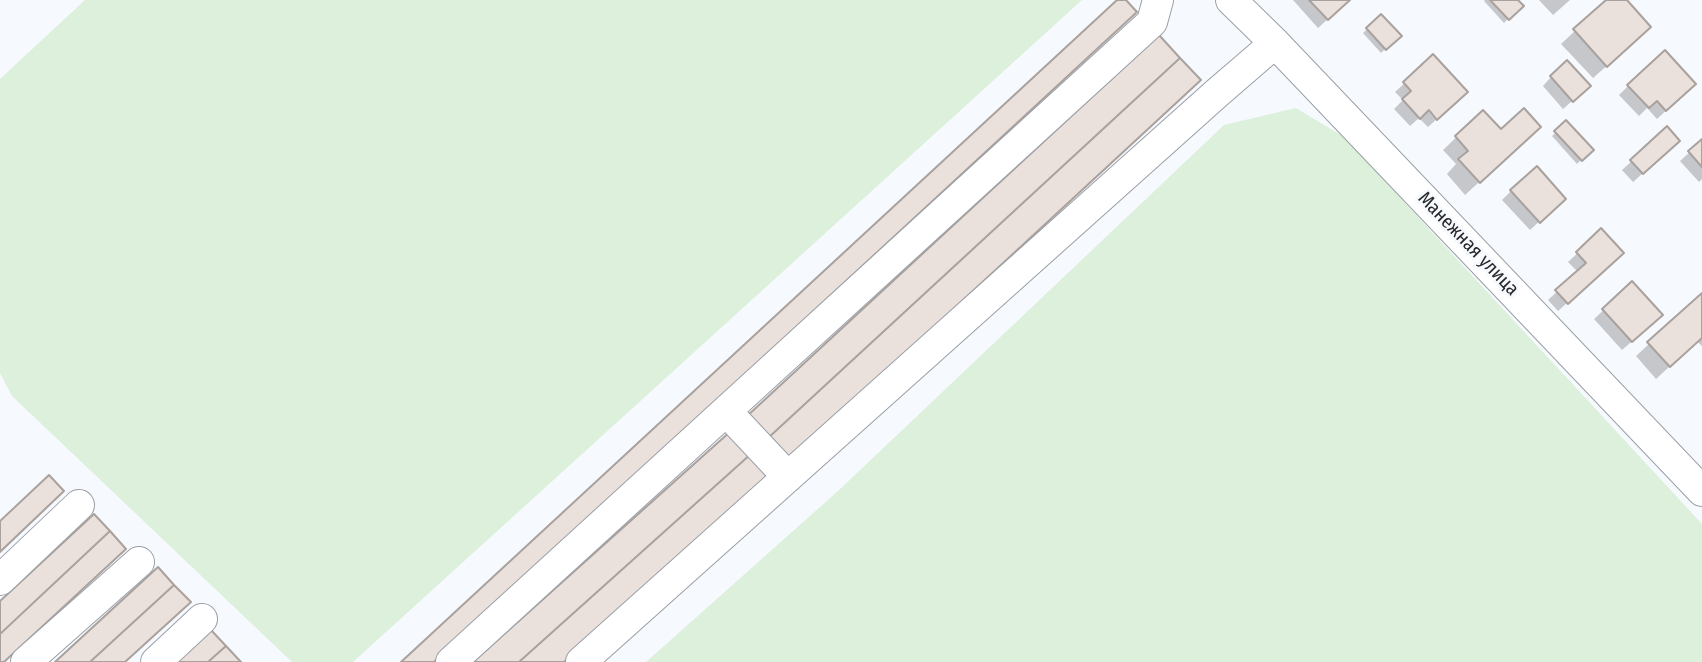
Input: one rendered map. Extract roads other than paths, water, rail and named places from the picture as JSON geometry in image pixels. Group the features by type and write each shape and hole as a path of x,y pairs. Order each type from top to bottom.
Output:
{"street":[{"path":"451,662 1152,22 1158,0"},
{"name":"Манежная улица","path":"1231,0 1699,480"},
{"path":"581,662 1275,43"},
{"path":"726,411 788,477"},
{"path":"0,580 79,505"},
{"path":"26,662 139,562"},
{"path":"156,662 202,619"}]}
